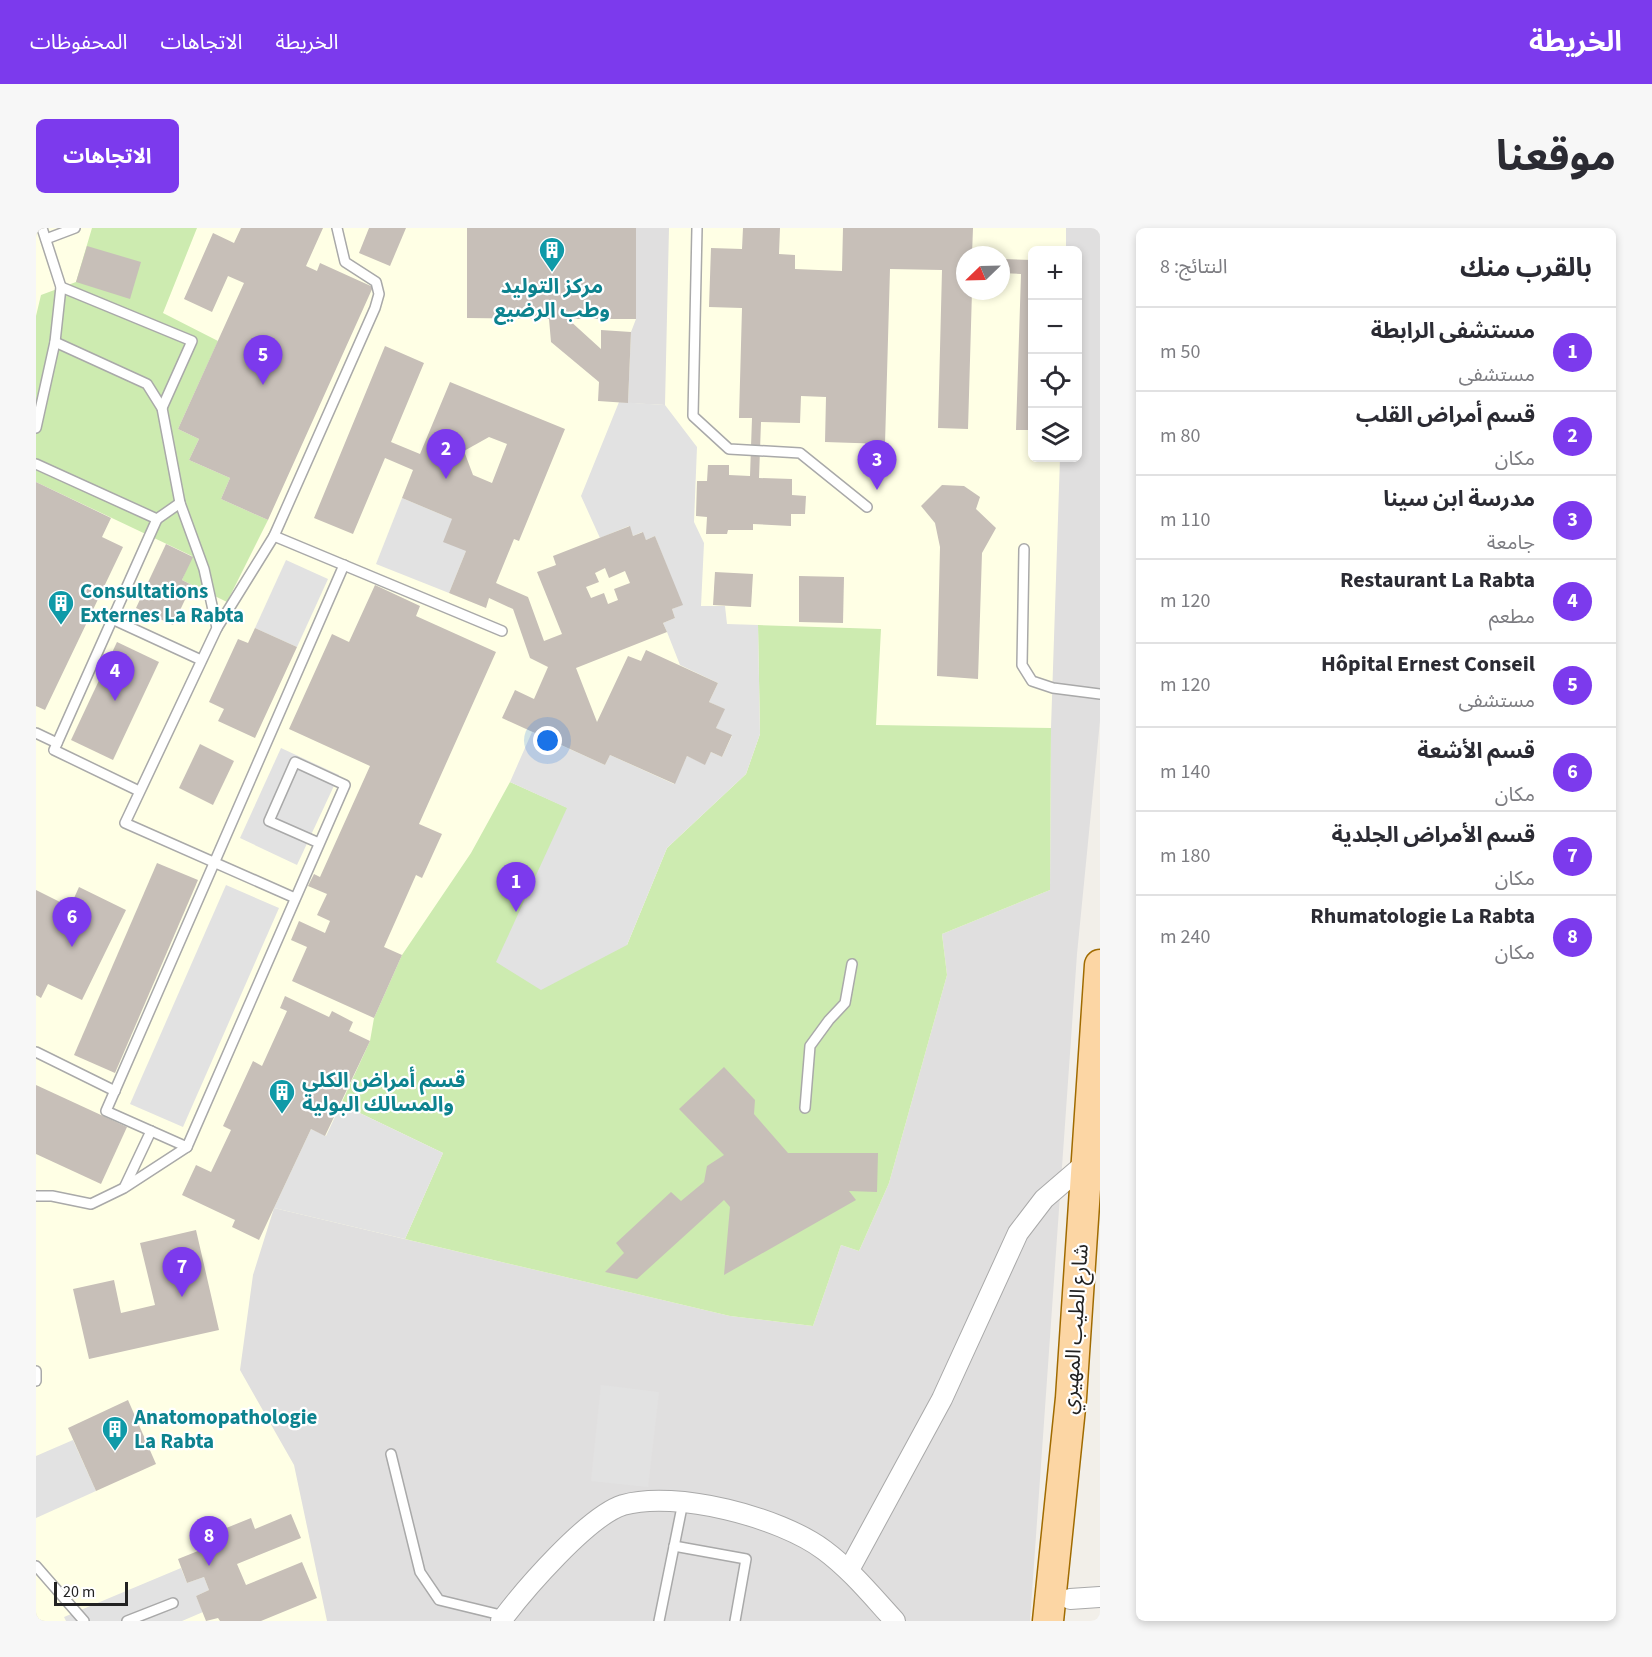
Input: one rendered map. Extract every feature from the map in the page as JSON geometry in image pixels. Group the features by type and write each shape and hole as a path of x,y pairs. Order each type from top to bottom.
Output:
{"main road":[{"name":"شارع الطيب المهيري","path":"1048,1621 1071,1398 1100,965"},
{"name":"شارع الطيب المهيري","path":"1069,1610 1100,1247"}],"street":[{"path":"849,1570 942,1399 1018,1233 1044,1198 1087,1162"},
{"path":"503,1619 572,1541 594,1521 622,1505 651,1501 683,1502 718,1508 770,1522 822,1548 849,1570 895,1621"},
{"path":"1069,1610 1100,1597"}],"lane":[{"path":"36,428 55,342 61,287 42,228"},
{"path":"46,238 75,228"},
{"path":"295,898 125,823 201,660 274,536 375,308 379,294 376,282 345,262 337,228"},
{"path":"697,228 693,416 729,449 800,453 867,507"},
{"path":"61,287 192,341 162,408"},
{"path":"55,342 147,384 162,408 180,503 204,569 218,628"},
{"path":"36,464 158,519"},
{"path":"139,791 54,750 158,519 180,503"},
{"path":"274,536 501,631"},
{"path":"1024,549 1022,665 1032,681 1053,688 1100,694"},
{"path":"187,1147 106,1111 344,565"},
{"path":"112,619 201,660"},
{"path":"36,733 57,743"},
{"path":"36,1196 52,1196 91,1204 124,1188 187,1147 345,784 295,762 269,821 319,843"},
{"path":"805,1108 810,1046 845,1003 852,964"},
{"path":"36,1053 115,1091"},
{"path":"124,1188 151,1131"},
{"path":"36,1189 52,1196"},
{"path":"36,1371 36,1381"},
{"path":"391,1454 420,1572 439,1600 503,1619"},
{"path":"659,1621 683,1502"},
{"path":"674,1546 746,1559 735,1621"},
{"path":"36,1566 84,1621"},
{"path":"127,1621 173,1603"}],"shaded area":[{"path":"36,228 1100,228 1100,721 1077,954 1030,1621 36,1621"},
{"path":"36,228 636,228 636,319 631,332 628,403 665,405 669,228 1066,228 1066,246 1028,246 1028,462 1060,462 1051,728 1050,890 942,934 947,975 889,1183 859,1251 841,1245 813,1326 730,1316 274,1208 253,1275 240,1370 294,1465 327,1621 36,1621"},
{"path":"619,402 665,405 697,447 694,522 704,543 701,606 725,606 727,624 758,625 760,734 746,774 667,848 627,945 541,990 496,962 567,808 510,782 532,732 605,765 610,755 674,784 687,756 705,764 711,752 722,757 732,736 716,728 724,709 709,702 718,683 680,665 663,623 675,618 672,609 682,605 655,536 646,540 642,532 633,536 629,526 600,538 581,496"},
{"path":"402,498 452,519 466,551 449,593 376,564"},
{"path":"286,560 328,579 297,647 255,628"},
{"path":"281,748 339,775 297,865 240,838"},
{"path":"226,885 279,908 183,1127 130,1104"},
{"path":"341,1104 443,1153 405,1239 274,1208 311,1129 326,1136"},
{"path":"601,1385 659,1392 648,1487 591,1481"},
{"path":"73,1440 96,1491 36,1518 36,1456"},
{"path":"181,1568 187,1583 204,1577 209,1590 196,1596 203,1612 182,1621 66,1621 64,1617"}],"green space":[{"path":"92,228 197,228 163,313 218,341 178,429 199,439 189,460 230,478 221,499 268,520 227,602 182,580 192,556 36,482 36,316 41,295 76,282"},
{"path":"758,625 881,629 876,725 1051,728 1050,890 942,934 947,975 889,1183 859,1251 841,1245 813,1326 730,1316 405,1239 443,1153 341,1104 370,1041 374,1018 402,955 471,853 510,782 568,808 627,945 667,848 746,774 760,734"}],"building":[{"path":"241,228 323,228 306,266 317,271 320,263 373,287 268,520 221,499 230,478 189,460 199,439 178,429 244,283 228,276 212,312 184,299 213,233 234,243"},
{"path":"369,228 406,228 390,266 359,253"},
{"name":"مركز التوليد وطب الرضيع","path":"467,228 636,228 636,319 568,319 601,349 601,330 631,332 628,403 598,401 599,382 551,342 549,319 467,318"},
{"path":"743,228 780,228 779,254 795,255 795,269 842,271 843,228 973,228 972,246 956,246 956,300 972,300 968,429 938,428 942,270 890,269 885,444 825,442 826,397 801,396 800,423 761,422 759,478 792,479 792,495 806,496 805,514 791,514 791,526 753,524 753,530 728,530 727,534 706,534 707,517 696,516 697,481 707,481 708,465 729,465 729,475 750,476 752,418 739,418 742,308 709,307 711,248 742,249"},
{"path":"87,246 141,262 130,299 76,282"},
{"path":"1010,259 1028,260 1028,430 1016,430 1021,274 1010,273"},
{"path":"385,346 424,363 391,442 420,454 450,382 565,429 519,541 514,539 496,583 528,597 544,641 562,634 537,572 556,565 553,556 630,526 633,536 643,532 646,540 655,536 683,605 672,609 675,618 663,623 667,632 576,668 597,722 628,656 641,661 646,650 718,683 709,702 725,709 716,728 732,735 722,757 711,752 705,765 687,756 675,784 610,755 605,765 502,718 515,690 534,699 548,667 530,658 513,609 489,598 486,608 449,593 466,551 443,542 452,519 402,498 413,470 385,458 353,534 314,518","holes":["489,437 507,444 492,483 473,475 464,451","605,568 609,578 625,571 630,583 614,589 618,600 608,604 604,593 591,598 586,587 599,582 595,573"]},
{"name":"Consultations Externes La Rabta","path":"36,482 111,518 102,537 123,547 45,710 36,706"},
{"path":"942,485 964,486 980,497 976,509 996,528 982,553 978,679 937,676 940,547 935,523 921,506"},
{"path":"166,544 193,557 182,580 192,585 173,625 136,608"},
{"path":"715,572 753,574 751,607 713,605"},
{"path":"799,576 844,577 843,623 799,622"},
{"path":"375,585 420,606 416,616 496,652 419,824 442,834 422,878 416,875 384,947 402,955 374,1018 292,981 307,947 291,940 299,921 325,933 330,921 317,915 327,894 308,886 314,874 320,877 370,766 289,729 332,634 349,642"},
{"path":"255,628 297,647 255,738 218,721 224,709 209,702 238,639 248,643"},
{"path":"117,642 159,662 113,760 71,740"},
{"path":"200,744 234,761 213,805 179,788"},
{"path":"157,863 198,880 115,1073 74,1055"},
{"path":"79,887 126,910 82,1000 48,984 41,998 36,995 36,890 70,907"},
{"name":"قسم أمراض الكلى والمسالك البولية","path":"285,996 329,1017 332,1011 353,1022 349,1031 370,1041 325,1136 311,1129 259,1240 232,1227 235,1220 182,1195 196,1165 211,1172 231,1130 223,1126 253,1061 262,1066 287,1011 280,1008"},
{"path":"724,1067 755,1100 754,1114 788,1153 878,1153 877,1192 849,1191 856,1200 724,1275 730,1207 724,1200 637,1279 605,1272 624,1253 616,1243 671,1192 681,1201 704,1182 707,1166 724,1155 679,1109"},
{"path":"36,1085 127,1127 101,1184 36,1154"},
{"path":"196,1230 219,1330 89,1359 73,1289 114,1280 121,1313 155,1305 140,1243"},
{"name":"Anatomopathologie La Rabta","path":"128,1400 156,1464 96,1491 68,1428"},
{"path":"291,1514 301,1538 237,1564 246,1585 302,1562 317,1598 261,1621 220,1621 218,1618 206,1621 196,1596 209,1590 204,1577 187,1583 178,1559 203,1549 199,1539 251,1518 255,1529"}],"place":[{"name":"مركز التوليد وطب الرضيع","path":"552,273"},
{"name":"Hôpital Ernest Conseil","path":"263,385"},
{"name":"قسم أمراض القلب","path":"446,479"},
{"name":"مدرسة ابن سينا","path":"877,490"},
{"name":"Consultations Externes La Rabta","path":"61,626"},
{"name":"Restaurant La Rabta","path":"115,701"},
{"name":"مستشفى الرابطة","path":"516,912"},
{"name":"قسم الأشعة","path":"72,947"},
{"name":"قسم أمراض الكلى والمسالك البولية","path":"282,1115"},
{"name":"قسم الأمراض الجلدية","path":"182,1297"},
{"name":"Anatomopathologie La Rabta","path":"115,1452"},
{"name":"Rhumatologie La Rabta","path":"209,1566"}]}
